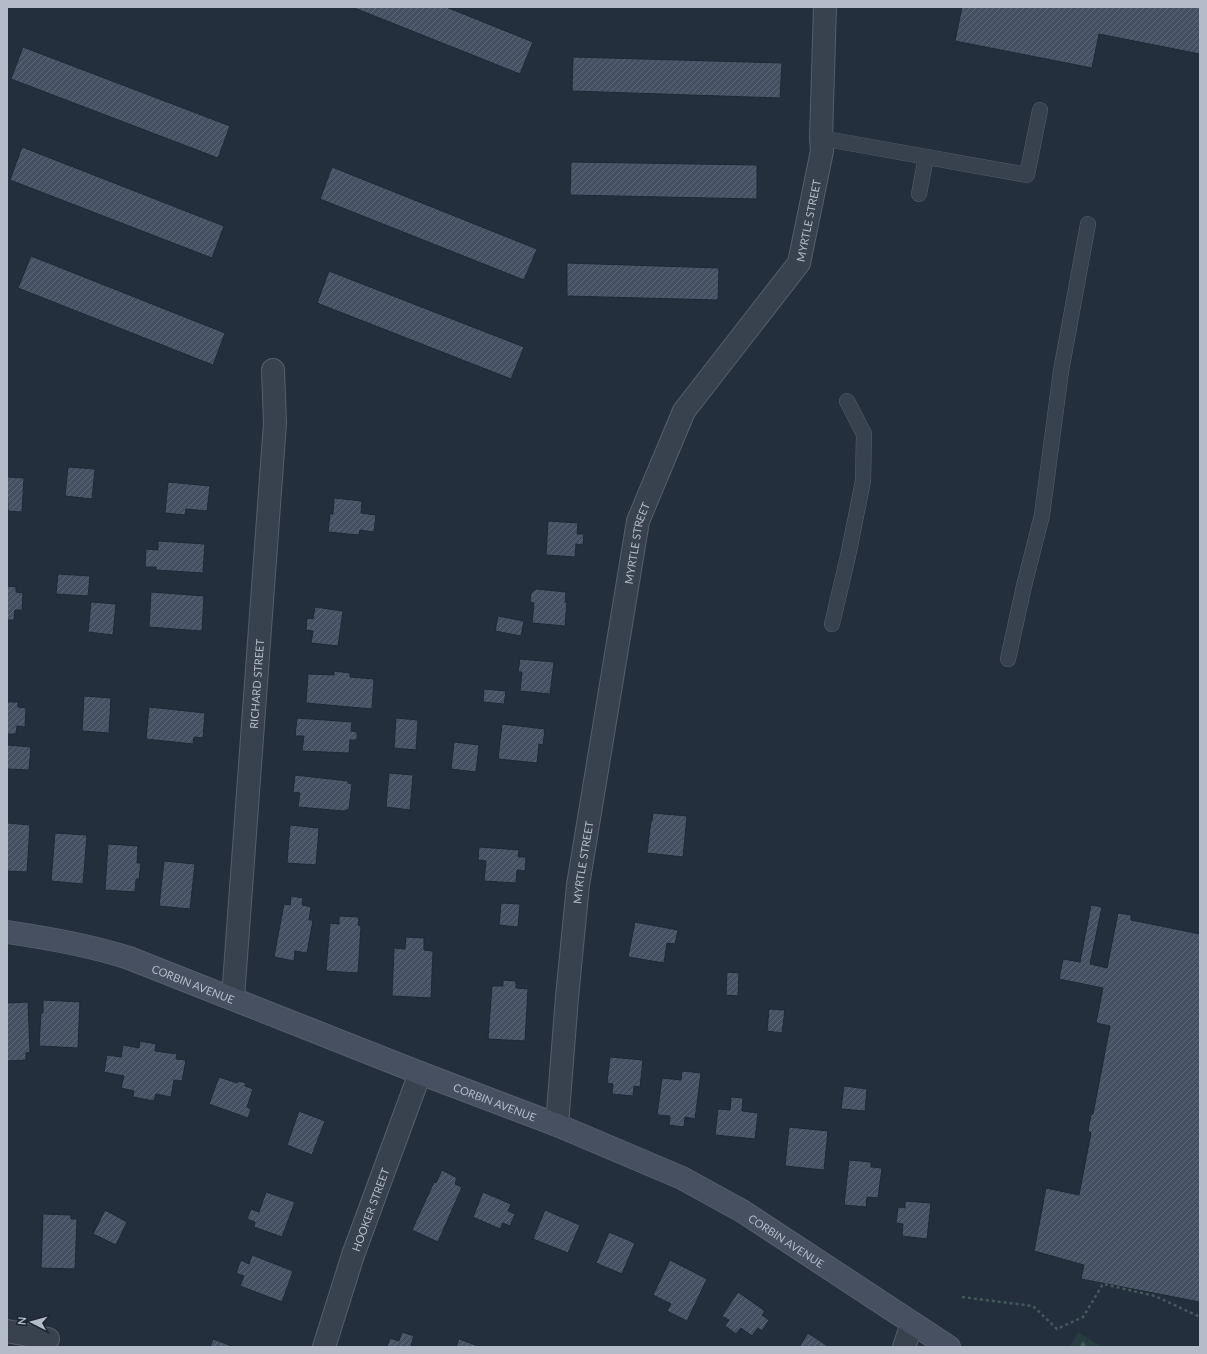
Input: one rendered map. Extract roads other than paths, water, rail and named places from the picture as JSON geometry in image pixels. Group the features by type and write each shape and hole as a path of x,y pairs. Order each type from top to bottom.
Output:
{"main road":[{"name":"CORBIN AVENUE","path":"7,932 101,949 129,958 420,1073 557,1125 630,1155 682,1178 742,1210 949,1347"}],"street":[{"name":"MYRTLE STREET","path":"557,1125 578,885 638,521 684,411 798,263 822,151 821,138 825,7"},
{"name":"RICHARD STREET","path":"233,998 274,431 273,370"},
{"name":"HOOKER STREET","path":"324,1347 353,1255 420,1073"},
{"path":"904,1347 912,1323"},
{"path":"7,1330 48,1339"}],"lane":[{"path":"821,138 1027,176 1040,110"},
{"path":"920,194 926,157"},
{"path":"1008,660 1024,586 1042,515 1061,371 1088,224"},
{"path":"832,624 848,556 863,481 864,434 847,400"}]}
